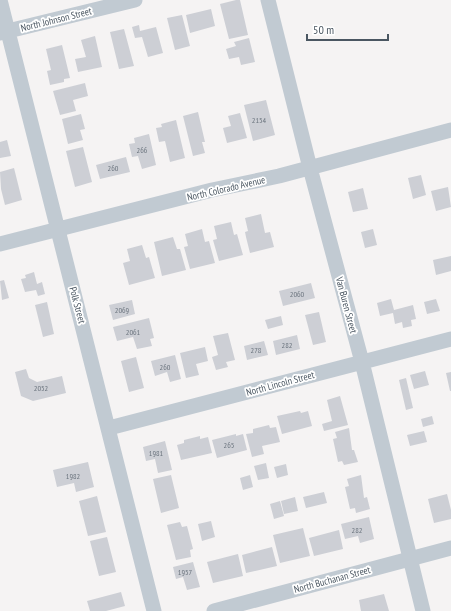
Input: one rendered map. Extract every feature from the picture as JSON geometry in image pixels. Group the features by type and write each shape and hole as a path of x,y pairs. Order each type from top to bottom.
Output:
{"street":[{"name":"Polk Street","path":"0,0 4,32 58,228 110,428 154,611"},
{"name":"North Johnson Street","path":"4,32 135,0"},
{"name":"Van Buren Street","path":"268,0 310,168 362,362 423,611"},
{"name":"North Colorado Avenue","path":"0,244 58,228 310,168 451,130"},
{"name":"North Lincoln Street","path":"110,428 451,338"},
{"name":"North Buchanan Street","path":"214,611 451,548"}],"building":[{"path":"240,0 248,35 229,39 220,4"},
{"path":"211,9 215,26 190,33 186,15"},
{"path":"182,15 190,46 175,50 167,18"},
{"path":"139,25 140,31 156,27 163,53 148,57 142,37 135,38 132,27"},
{"path":"124,29 134,66 119,69 110,32"},
{"path":"95,36 102,67 78,72 75,59 86,57 81,40"},
{"path":"249,38 255,62 241,65 239,57 229,59 226,49 236,46 234,42"},
{"path":"62,45 70,78 64,79 64,82 50,85 47,71 51,70 46,49"},
{"path":"85,83 88,96 73,100 76,111 60,115 53,91"},
{"path":"266,100 275,135 253,141 244,105"},
{"path":"198,112 205,142 202,142 205,153 193,156 183,116"},
{"path":"240,113 247,138 227,143 223,128 231,126 228,116"},
{"path":"81,114 85,129 80,130 83,140 68,144 62,119"},
{"path":"176,120 185,158 170,162 165,141 159,142 156,128 162,127 161,124"},
{"path":"149,134 156,165 142,169 138,156 132,157 129,144 135,143 134,138"},
{"path":"7,140 11,156 0,158 0,142"},
{"path":"83,147 92,182 75,187 66,151"},
{"path":"126,157 130,172 100,179 96,165"},
{"path":"14,168 22,200 5,205 1,189 0,172"},
{"path":"421,175 426,195 413,199 408,178"},
{"path":"448,187 451,207 436,211 431,191"},
{"path":"363,188 368,209 353,212 348,192"},
{"path":"261,214 265,233 270,232 274,247 250,253 245,232 248,231 245,218"},
{"path":"231,222 234,235 237,234 243,255 219,261 213,240 217,239 214,226"},
{"path":"202,229 205,242 209,241 215,263 190,269 184,247 188,246 185,234"},
{"path":"373,229 377,245 365,248 361,232"},
{"path":"173,237 177,249 180,249 186,270 162,276 154,242"},
{"path":"142,245 146,258 149,257 155,278 129,285 123,263 130,261 127,249"},
{"path":"451,256 451,271 436,275 433,260"},
{"path":"34,272 37,284 42,282 45,294 38,296 36,290 25,292 21,279 26,278 25,275"},
{"path":"4,280 9,298 2,300 0,281"},
{"path":"311,283 315,298 283,306 279,291"},
{"path":"391,299 394,310 413,305 416,319 411,320 412,326 403,328 402,322 395,324 393,313 380,316 377,303"},
{"path":"436,299 440,311 427,314 424,302"},
{"path":"132,300 135,314 113,320 109,305"},
{"path":"47,302 54,334 43,337 35,305"},
{"path":"319,312 326,342 313,345 305,315"},
{"path":"281,316 283,325 268,329 265,320"},
{"path":"149,318 154,338 150,339 152,346 137,349 133,337 117,341 113,327"},
{"path":"228,333 235,360 226,362 228,367 216,370 212,357 218,355 213,336"},
{"path":"297,335 300,349 276,355 273,341"},
{"path":"264,341 268,355 247,360 244,346"},
{"path":"205,347 208,361 196,364 199,375 186,378 180,353"},
{"path":"175,355 181,379 170,382 167,372 155,376 151,361"},
{"path":"136,357 144,388 129,392 121,361"},
{"path":"26,369 29,378 37,382 62,376 66,393 33,401 21,396 15,372"},
{"path":"425,371 429,385 414,389 410,375"},
{"path":"451,372 451,391 450,391 446,373"},
{"path":"406,378 413,408 406,410 399,380"},
{"path":"340,396 348,425 324,431 322,424 332,421 327,400"},
{"path":"300,411 301,413 308,411 312,426 282,434 277,416"},
{"path":"432,416 434,424 423,427 421,419"},
{"path":"269,425 270,428 276,427 280,442 262,446 264,454 252,457 246,434 253,433 253,429"},
{"path":"349,428 352,450 354,450 358,462 344,465 342,461 338,462 333,439 337,438 335,432"},
{"path":"424,431 427,442 410,446 407,435"},
{"path":"236,434 236,436 243,434 247,450 217,458 212,440"},
{"path":"200,436 200,439 208,437 212,453 181,460 177,445 184,443 184,440"},
{"path":"165,441 172,470 158,473 155,459 146,461 143,447"},
{"path":"88,462 94,487 76,492 74,483 57,487 53,470"},
{"path":"266,463 269,478 258,480 254,466"},
{"path":"286,464 288,475 277,478 274,467"},
{"path":"171,475 179,508 161,513 153,479"},
{"path":"250,475 253,487 243,490 240,478"},
{"path":"361,475 364,498 367,497 370,509 356,513 355,508 350,509 345,487 349,486 347,479"},
{"path":"324,492 327,503 306,508 303,497"},
{"path":"447,494 451,510 451,519 434,523 428,499"},
{"path":"97,496 106,532 88,536 79,501"},
{"path":"295,497 298,511 284,514 281,501"},
{"path":"280,501 284,516 274,519 270,504"},
{"path":"369,517 374,539 360,543 358,536 345,539 341,524"},
{"path":"211,521 215,537 202,541 198,524"},
{"path":"180,522 182,527 187,526 193,549 190,550 191,557 176,560 167,525"},
{"path":"303,528 310,556 280,563 273,535"},
{"path":"339,530 343,549 314,556 309,538"},
{"path":"107,537 116,572 99,576 90,541"},
{"path":"272,547 277,566 246,573 242,555"},
{"path":"238,554 243,576 213,583 207,562"},
{"path":"193,562 200,587 187,590 183,577 176,579 173,567"},
{"path":"121,592 125,606 106,611 90,611 87,601"},
{"path":"384,594 389,611 361,611 359,600"}]}
